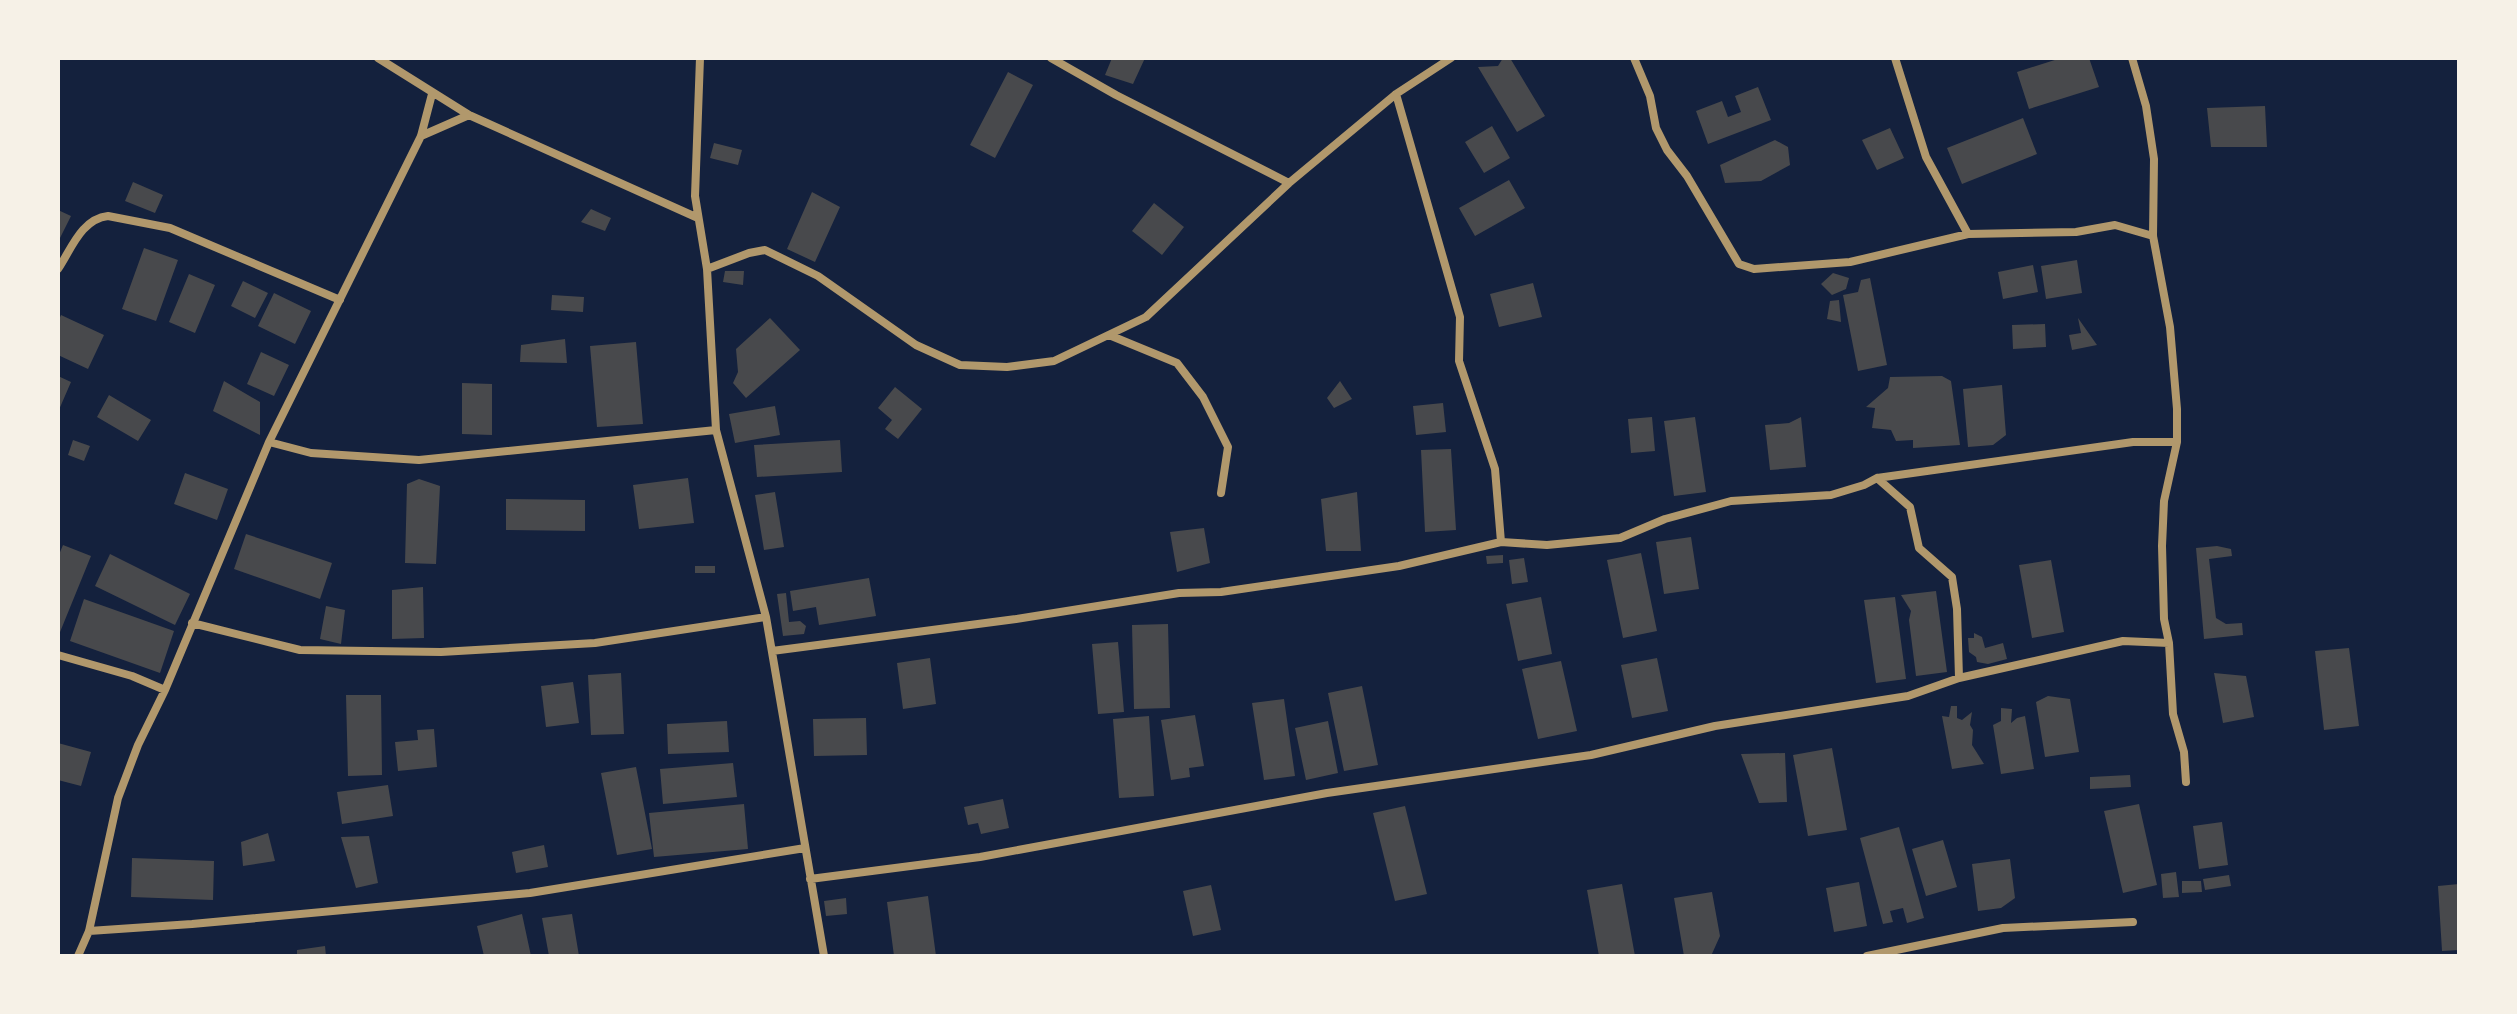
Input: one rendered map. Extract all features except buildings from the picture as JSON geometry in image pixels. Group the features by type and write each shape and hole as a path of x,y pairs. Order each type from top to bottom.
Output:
{"street":[{"path":"378,58 469,115 698,218"},
{"path":"700,58 695,196 707,269 716,430 766,617 824,956"},
{"path":"1051,58 1116,95 1289,183"},
{"path":"707,269 765,250 818,276 916,345 960,365 1007,367 1054,361 1146,317 1289,183 1396,94 1451,58"},
{"path":"1634,58 1650,96 1656,128 1667,150 1687,176 1739,264 1754,269 1850,262 1968,234 2076,232 2115,225 2153,236"},
{"path":"1895,58 1926,157 1968,234"},
{"path":"2132,58 2146,106 2154,159 2153,236 2170,327 2177,409 2177,442 2164,501 2164,619 2169,643 2173,714 2184,752 2186,782"},
{"path":"78,956 89,931 118,798 138,745 165,690 269,442 421,136 432,94"},
{"path":"1396,94 1460,317 1459,361 1495,469 1501,542"},
{"path":"421,136 469,115"},
{"path":"58,269 77,236 98,217 108,216 170,228 340,300"},
{"path":"1109,335 1177,363 1203,397 1228,447 1221,493"},
{"path":"269,442 311,453 419,460 716,430"},
{"path":"772,651 1016,619 1179,593 1221,592 1399,566 1501,542 1547,545 1620,538 1665,519 1731,501 1831,495 1877,478 2133,442 2177,442"},
{"path":"1877,478 1910,507 1919,548 1952,577 1957,609 1959,678"},
{"path":"192,623 300,650 441,652 595,643 766,617"},
{"path":"810,879 980,857 1327,793 1591,755 1715,726 1908,696 1959,678 2123,641 2169,643"},
{"path":"58,655 132,676 165,690"},
{"path":"89,931 530,893 805,848"},
{"path":"1867,956 2003,928 2133,922"}]}
